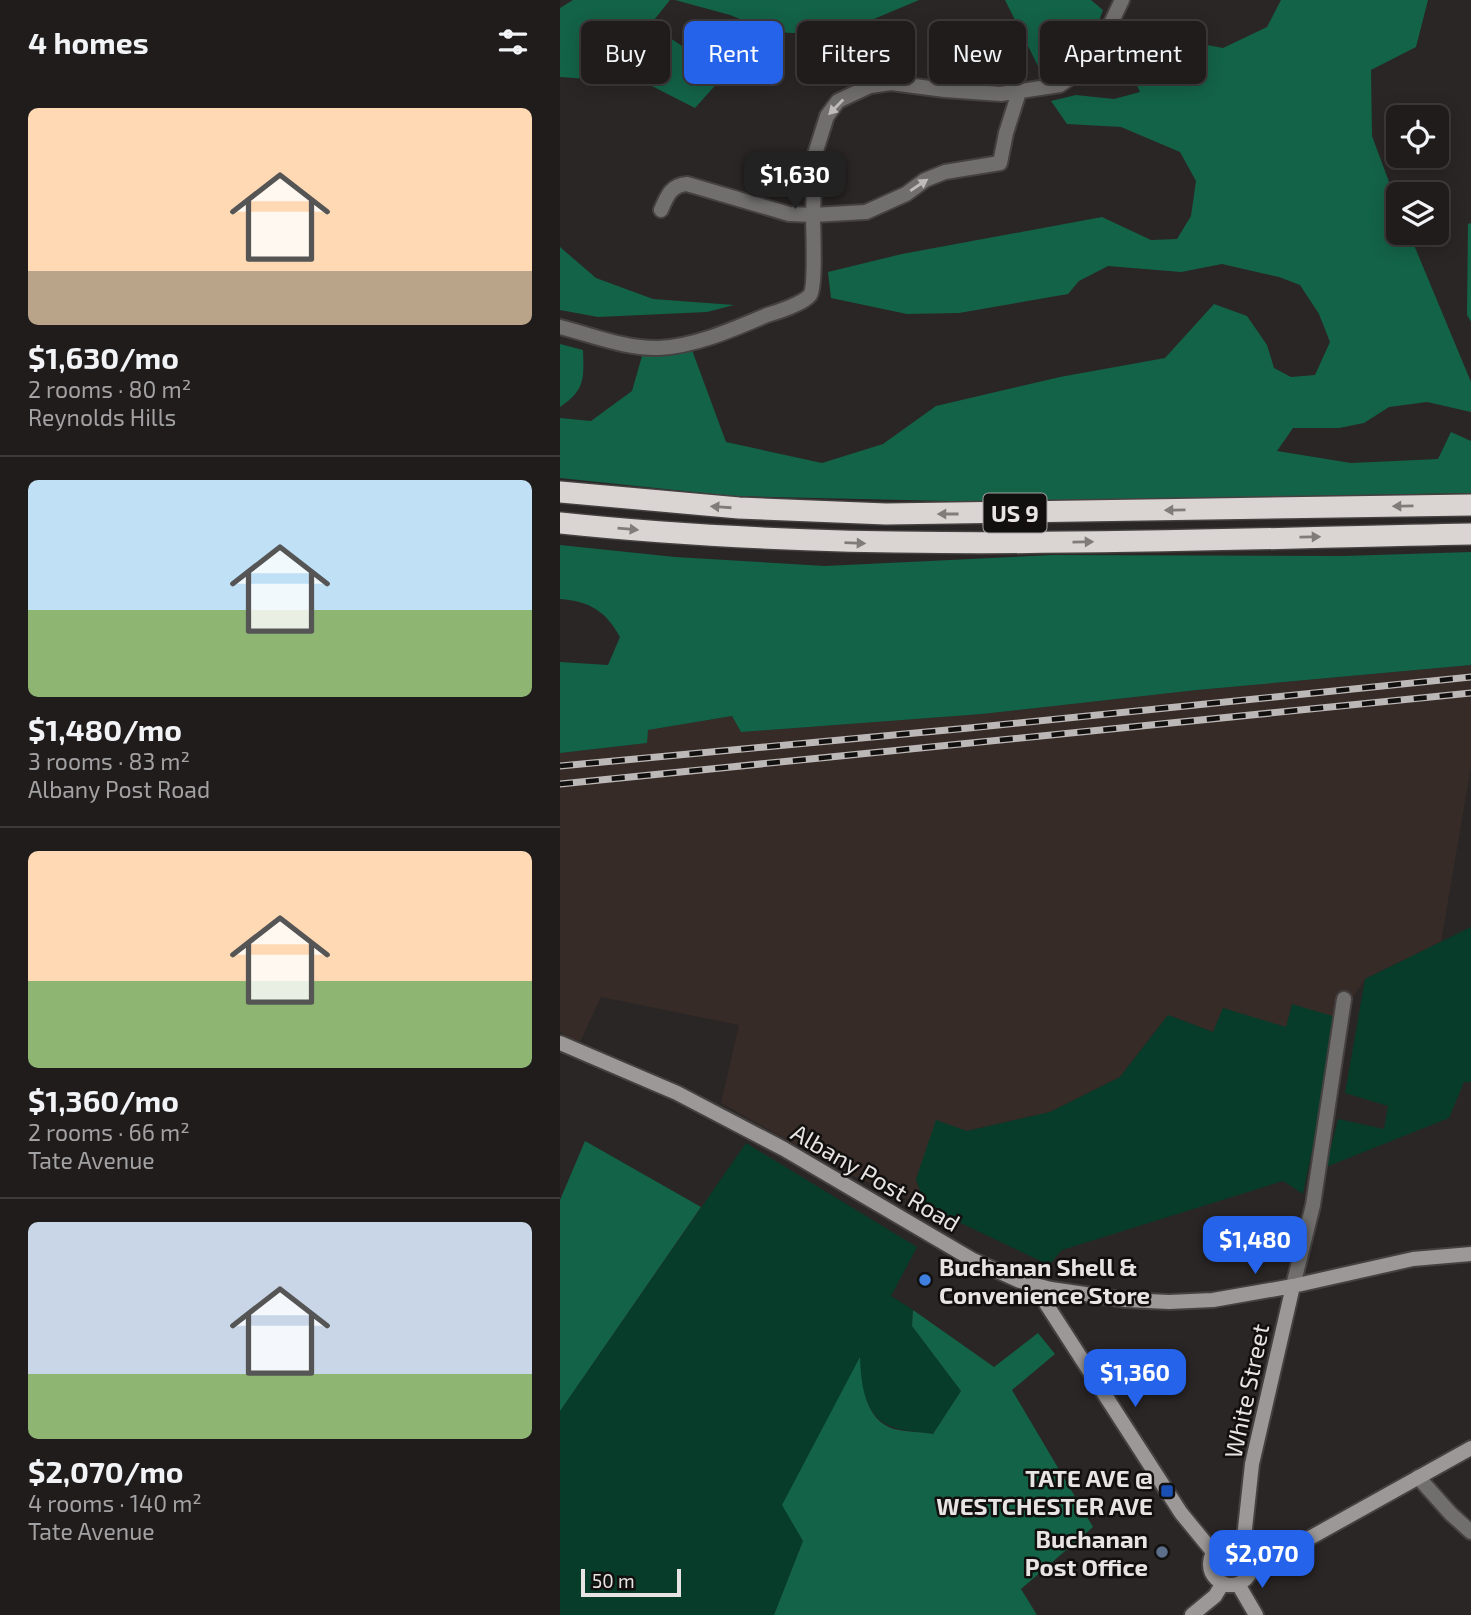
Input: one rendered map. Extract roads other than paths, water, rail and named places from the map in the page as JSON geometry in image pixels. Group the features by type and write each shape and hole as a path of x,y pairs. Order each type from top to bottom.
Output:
{"highway":[{"name":"US 9","path":"560,492 739,508 886,514 1471,505"},
{"name":"US 9","path":"560,523 737,538 898,544 1471,534"}],"street":[{"path":"560,327 631,346 660,348 703,339 801,301 810,295 814,284 815,154 827,116 838,101 870,86 891,83 1001,94 1060,85 1087,66 1103,42 1122,0"},
{"path":"661,210 670,191 677,185 687,184 789,214 866,212 945,172 1000,163 1019,92"},
{"name":"White Street","path":"1247,1553 1252,1464 1313,1205 1344,999"},
{"name":"Albany Post Road","path":"562,1049 689,1099 784,1149 964,1255 995,1271 1034,1285 1097,1297 1169,1302 1230,1299 1413,1259 1471,1254"},
{"path":"1034,1285 1174,1502 1197,1535 1213,1552"},
{"path":"1247,1553 1290,1549 1471,1448"},
{"path":"1418,1477 1471,1532"},
{"path":"1192,1615 1230,1583 1249,1574 1247,1553 1235,1543 1227,1543 1213,1552 1210,1570 1215,1578 1230,1583 1256,1615"}],"railway":[{"path":"560,766 1471,677"},
{"path":"560,784 1471,693"}],"place":[{"name":"Buchanan Shell & Convenience Store","path":"925,1280"},
{"name":"TATE AVE @ WESTCHESTER AVE","path":"1167,1491"},
{"name":"Buchanan Post Office","path":"1162,1552"}]}
